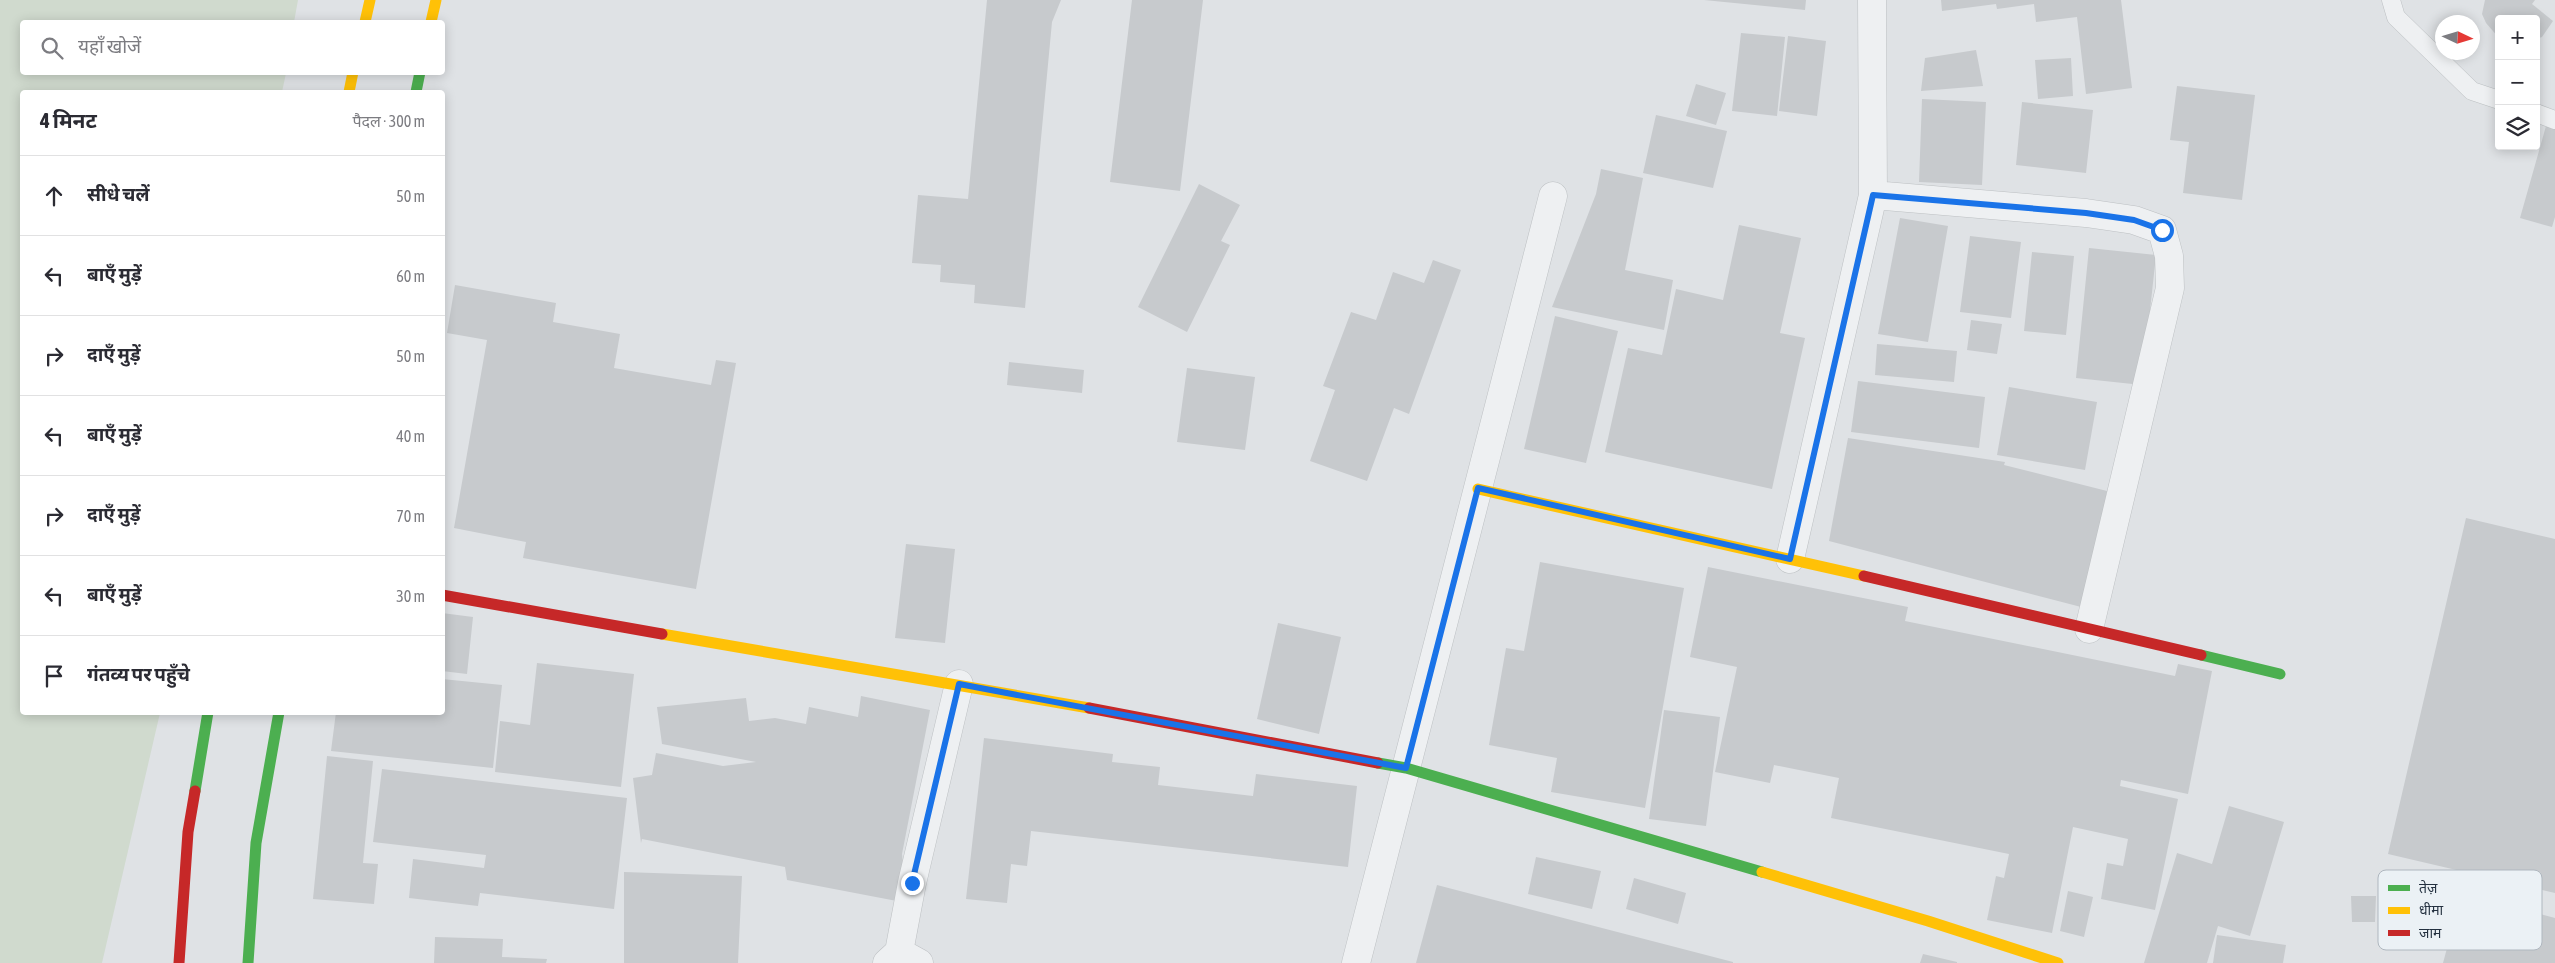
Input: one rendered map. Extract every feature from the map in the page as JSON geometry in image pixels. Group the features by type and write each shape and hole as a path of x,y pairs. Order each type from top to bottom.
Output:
{"street":[{"path":"365,20 370,0"},
{"path":"431,20 436,0"},
{"path":"1790,559 1873,195 1872,0"},
{"path":"349,90 352,75"},
{"path":"416,90 419,75"},
{"path":"1873,195 2086,213 2134,220 2162,230 2169,256 2170,288 2089,629"},
{"path":"1356,963 1553,196"},
{"path":"1478,488 2280,674"},
{"path":"445,596 813,662 959,684 1406,768 1928,921 2058,963"},
{"path":"902,959 912,883 959,684"},
{"path":"179,963 188,832 208,715"},
{"path":"248,963 256,843 278,715"}],"lane":[{"path":"2391,0 2396,17 2472,91 2495,99"},
{"path":"2540,114 2555,120"}],"shaded area":[{"path":"0,0 298,0 294,20 20,20 20,75 286,75 282,90 20,90 20,715 160,715 102,963 0,963"}],"building":[{"path":"987,0 1061,0 1052,22 1025,308 974,303 975,285 940,282 941,265 912,263 918,195 968,199"},
{"path":"1132,0 1203,0 1180,191 1110,182"},
{"path":"1704,0 1806,0 1805,10"},
{"path":"1941,0 2121,0 2132,88 2086,94 2077,17 2036,22 2034,4 1997,9 1996,4 1942,11"},
{"path":"2485,0 2535,0 2532,4 2553,21 2540,38 2540,15 2495,15 2495,33 2486,23 2482,14"},
{"path":"1741,33 1785,37 1777,116 1732,111"},
{"path":"1788,36 1826,41 1817,116 1779,111"},
{"path":"1976,50 1983,86 1921,91 1925,58"},
{"path":"2071,58 2073,96 2038,99 2035,60"},
{"path":"1696,84 1726,93 1716,125 1686,116"},
{"path":"2177,86 2255,95 2242,200 2183,193 2189,142 2170,140"},
{"path":"1922,99 1986,102 1982,185 1919,182"},
{"path":"2022,102 2093,110 2086,173 2016,165"},
{"path":"1656,115 1727,131 1713,188 1643,173"},
{"path":"2546,126 2555,128 2555,217 2552,227 2520,218"},
{"path":"1601,169 1643,178 1625,270 1673,280 1664,330 1552,307 1596,194"},
{"path":"1199,184 1240,205 1221,241 1230,245 1187,332 1138,307"},
{"path":"1900,218 1948,226 1928,342 1878,334"},
{"path":"1739,225 1801,238 1780,333 1805,338 1772,489 1605,452 1628,348 1662,355 1676,289 1723,300"},
{"path":"1970,236 2021,242 2011,318 1960,312"},
{"path":"2089,248 2156,255 2142,385 2076,378"},
{"path":"2032,252 2074,256 2066,335 2024,331"},
{"path":"1433,260 1461,270 1409,414 1394,408 1367,481 1310,461 1335,390 1323,386 1351,312 1376,320 1393,272 1424,283"},
{"path":"455,285 556,303 553,322 620,334 614,368 711,385 716,360 736,363 696,589 523,558 526,542 454,528 487,340 447,333"},
{"path":"1555,316 1618,331 1586,463 1524,449"},
{"path":"1971,320 2002,324 1997,354 1967,350"},
{"path":"1877,344 1957,351 1954,382 1875,375"},
{"path":"1009,362 1084,370 1082,393 1007,385"},
{"path":"1187,368 1255,377 1245,450 1177,442"},
{"path":"1858,381 1985,397 1979,448 1851,432"},
{"path":"2009,387 2097,402 2085,470 1997,455"},
{"path":"1848,438 2005,462 2004,465 2107,491 2085,608 1829,541"},
{"path":"2466,518 2555,539 2555,893 2542,890 2542,870 2457,870 2388,854"},
{"path":"906,544 955,549 945,643 895,638"},
{"path":"1540,562 1684,588 1645,808 1551,792 1557,758 1489,745 1506,648 1524,651"},
{"path":"1708,567 1908,607 1905,621 2175,676 2178,664 2212,671 2188,794 2121,780 2120,786 2178,799 2155,910 2101,899 2107,863 2123,866 2128,839 2073,827 2052,933 1987,920 1996,876 2004,878 2009,854 1831,818 1839,778 1774,765 1770,783 1715,772 1737,667 1690,657"},
{"path":"445,613 473,617 467,674 445,671"},
{"path":"1278,623 1341,637 1319,734 1257,719"},
{"path":"537,663 634,674 621,787 495,772 500,721 530,725"},
{"path":"445,679 502,685 493,768 331,751 336,715 445,715"},
{"path":"861,696 930,710 902,854 905,884 902,902 787,880 785,867 642,839 641,843 633,778 652,775 656,753 723,766 756,762 662,744 657,707 746,698 749,721 775,718 806,724 809,707 858,717"},
{"path":"1664,710 1720,717 1706,826 1649,819"},
{"path":"984,738 1113,754 1112,762 1160,767 1158,785 1253,796 1256,774 1357,786 1348,867 1031,831 1027,866 1011,864 1007,903 966,899"},
{"path":"327,756 373,761 363,863 378,864 374,904 313,899"},
{"path":"382,769 627,798 614,909 480,893 478,906 409,898 413,859 484,868 486,855 373,842"},
{"path":"2229,806 2284,822 2250,936 2218,926 2207,963 2144,963 2177,853 2212,864"},
{"path":"1536,857 1601,871 1592,909 1528,894"},
{"path":"624,872 742,876 738,963 624,963"},
{"path":"1634,878 1686,893 1678,924 1626,909"},
{"path":"1437,885 1733,962 1733,963 1416,963"},
{"path":"2068,891 2093,897 2084,937 2060,931"},
{"path":"2351,896 2376,896 2375,922 2352,922"},
{"path":"2542,915 2555,918 2555,963 2443,963 2447,950 2542,950"},
{"path":"2217,935 2286,945 2283,963 2213,963"},
{"path":"435,937 503,939 502,957 547,959 546,963 434,963"},
{"path":"1923,954 1957,962 1957,963 1920,963"}],"traffic: fast":[{"path":"416,90 419,75"},
{"path":"2201,655 2280,674"},
{"path":"195,791 208,715"},
{"path":"248,963 256,843 278,715"},
{"path":"1378,763 1406,768 1762,872"}],"traffic: slow":[{"path":"365,20 370,0"},
{"path":"431,20 436,0"},
{"path":"349,90 352,75"},
{"path":"1478,489 1864,576"},
{"path":"662,634 1089,708"},
{"path":"1762,872 1928,921 2058,963"}],"traffic: jam":[{"path":"1864,576 2201,655"},
{"path":"445,596 662,634"},
{"path":"1089,708 1378,763"},
{"path":"179,963 188,832 195,791"}],"route":[{"path":"912,883 959,684 1406,768 1478,488 1790,559 1873,195 2086,213 2134,220 2162,230"}]}
